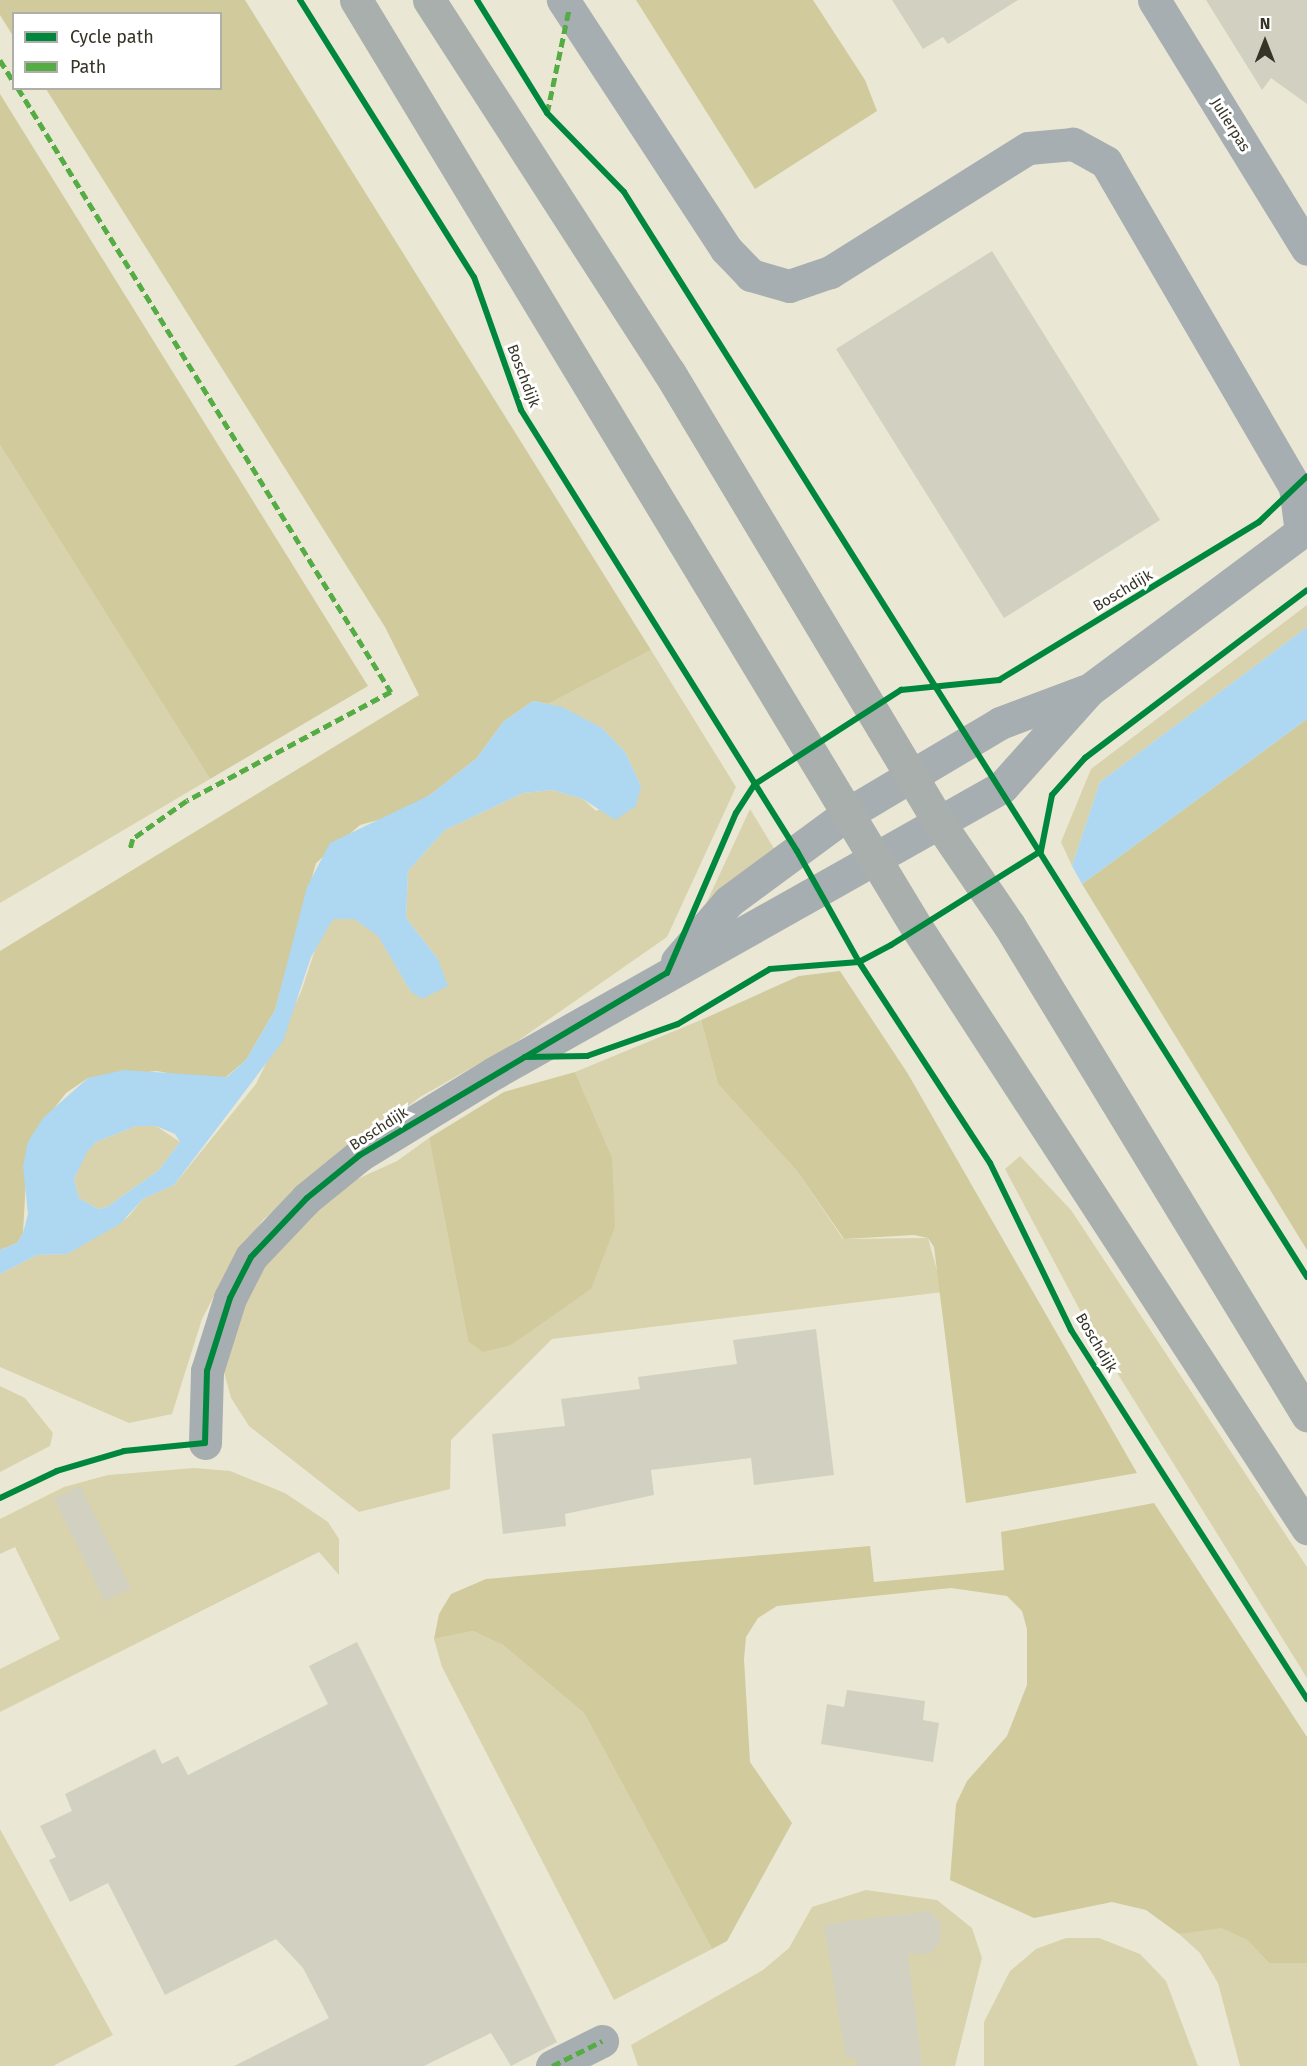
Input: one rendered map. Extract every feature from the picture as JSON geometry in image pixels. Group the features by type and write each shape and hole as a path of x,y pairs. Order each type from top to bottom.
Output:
{"main road":[{"path":"356,0 875,861 1307,1528"},
{"path":"429,0 669,372 940,824 1009,925 1307,1415"}],"street":[{"name":"Boschdijk","path":"205,1443 207,1371 230,1298 251,1257 307,1198 360,1155 667,973 875,861 1002,788 1089,690 1300,532 1295,487 1106,162 1073,144 1029,148 830,272 789,286 751,274 726,249 563,0"},
{"name":"Julierpas","path":"1154,0 1307,249"},
{"name":"Boschdijk","path":"667,973 729,901 847,814 1000,723 1089,690"},
{"path":"552,2066 603,2041"}],"shaded area":[{"path":"0,0 245,0 651,650 548,704 533,701 503,722 477,758 430,795 393,816 360,825 316,863 275,1010 246,1060 226,1077 198,1079 157,1071 88,1078 66,1093 28,1142 23,1233 17,1243 0,1250 0,951 419,695 385,627 47,90 222,90 222,12 12,12 12,34 0,15"},
{"path":"636,0 813,0 865,80 877,111 755,189"},
{"path":"0,94 368,686 210,779 0,445"},
{"path":"0,445 210,779 0,903"},
{"path":"1307,605 1307,627 1100,782 1072,866 1061,842 1091,769"},
{"path":"651,650 736,787 667,937 512,1045 420,1097 264,1219 232,1261 202,1319 172,1414 129,1423 0,1367 0,1274 37,1255 67,1254 128,1217 143,1199 174,1185 256,1084 301,992 319,938 333,919 354,919 378,935 411,992 438,959 406,918 408,871 445,830 523,793 552,790 583,799 596,811 641,786 625,752 602,728 548,704"},
{"path":"1307,719 1307,1250 1082,884"},
{"path":"750,809 775,850 704,908"},
{"path":"840,971 908,1074 1137,1473 966,1503 934,1247 928,1238 914,1235 844,1239 797,1171 718,1084 701,1020 799,976"},
{"path":"701,1020 718,1084 797,1171 843,1239 928,1238 943,1292 552,1339 451,1440 450,1489 359,1512 249,1426 231,1398 224,1372 244,1300 269,1261 340,1187 397,1161 429,1138 468,1341 511,1345 535,1325 612,1157 575,1072"},
{"path":"575,1072 612,1157 615,1227 591,1289 511,1345 483,1352 468,1341 429,1138 504,1092"},
{"path":"136,1126 156,1126 180,1142 159,1170 107,1207 98,1209 79,1198 74,1179 86,1152 96,1142"},
{"path":"1020,1156 1071,1210 1307,1567 1307,1678 1091,1331 1005,1169"},
{"path":"0,1386 25,1398 53,1433 50,1446 0,1472"},
{"path":"194,1468 230,1471 285,1493 328,1522 339,1539 339,1575 319,1552 0,1712 0,1669 60,1639 15,1547 0,1554 0,1519 64,1487 108,1475"},
{"path":"1154,1503 1307,1737 1307,1963 1269,1963 1247,1940 1221,1928 1179,1934 1146,1910 1112,1902 1034,1918 950,1880 956,1804 967,1781 1007,1736 1027,1685 1027,1629 1022,1611 1007,1596 951,1588 777,1606 758,1618 746,1637 744,1659 750,1762 792,1823 727,1941 712,1949 584,1713 503,1645 473,1631 434,1639 439,1614 451,1594 486,1579 870,1546 874,1582 1004,1570 1001,1532"},
{"path":"473,1631 503,1645 584,1713 712,1949 614,2000 442,1667 434,1639"},
{"path":"0,1829 113,2035 53,2066 0,2066"},
{"path":"866,1890 937,1900 972,1928 982,1958 955,2066 638,2066 631,2045 763,1970 789,1948 812,1907"},
{"path":"1192,1928 1221,1928 1247,1940 1269,1963 1307,1963 1307,2066 1240,2066 1218,1983 1200,1953 1179,1934"},
{"path":"1066,1938 1099,1938 1140,1954 1166,1981 1198,2066 984,2066 984,2022 1010,1971 1036,1949"}],"water":[{"path":"1307,627 1307,719 1082,884 1072,866 1100,782"},
{"path":"533,701 562,707 602,728 625,752 641,786 636,806 615,820 583,799 552,790 523,793 445,830 408,871 406,918 438,959 448,986 422,999 411,992 378,936 354,919 333,919 311,957 283,1041 174,1185 143,1199 120,1224 67,1254 37,1255 0,1274 0,1250 17,1243 23,1233 28,1214 23,1166 28,1142 43,1118 88,1078 124,1070 227,1077 246,1060 275,1010 307,887 330,843 430,795 477,758 503,722","holes":["136,1126 156,1126 175,1134 180,1142 159,1170 107,1207 98,1209 79,1198 74,1179 87,1152 96,1142"]}],"building":[{"path":"892,0 1018,0 948,44 943,37 923,49"},
{"path":"1206,0 1307,0 1307,104 1271,78 1262,90"},
{"path":"992,251 1160,520 1004,618 836,349"},
{"path":"816,1329 834,1475 754,1485 751,1458 651,1470 654,1495 565,1514 566,1526 503,1534 492,1434 565,1426 561,1399 640,1389 638,1377 737,1364 733,1340"},
{"path":"80,1486 131,1588 105,1602 54,1499"},
{"path":"357,1642 557,2042 511,2066 491,2033 424,2066 234,2066 329,2018 303,1968 276,1939 165,1995 108,1883 70,1902 49,1860 56,1857 40,1826 72,1811 65,1794 155,1749 162,1764 178,1756 188,1775 328,1704 309,1666"},
{"path":"847,1690 925,1701 923,1720 939,1723 933,1762 821,1744 827,1704 844,1707"},
{"path":"930,1911 941,1924 940,1943 931,1953 908,1955 922,2066 857,2066 856,2058 846,2058 824,1924"}],"marked path":[{"path":"547,113 569,9"},
{"path":"0,60 12,79"},
{"path":"19,90 391,692 187,801 133,839 130,850"},
{"path":"552,2066 602,2041"}],"cycle path":[{"path":"300,0 474,277 521,410 797,851 859,962 990,1163 1071,1330 1307,1699"},
{"path":"477,0 547,113 624,192 1307,1277"},
{"path":"0,1498 57,1471 124,1451 205,1443 207,1371 230,1298 251,1257 307,1198 360,1155 667,973 736,813 755,784 901,690 999,680 1259,522 1307,476"},
{"path":"525,1057 587,1056 678,1024 770,969 859,962 891,945 1041,851 1052,795 1085,758 1307,590"}]}
